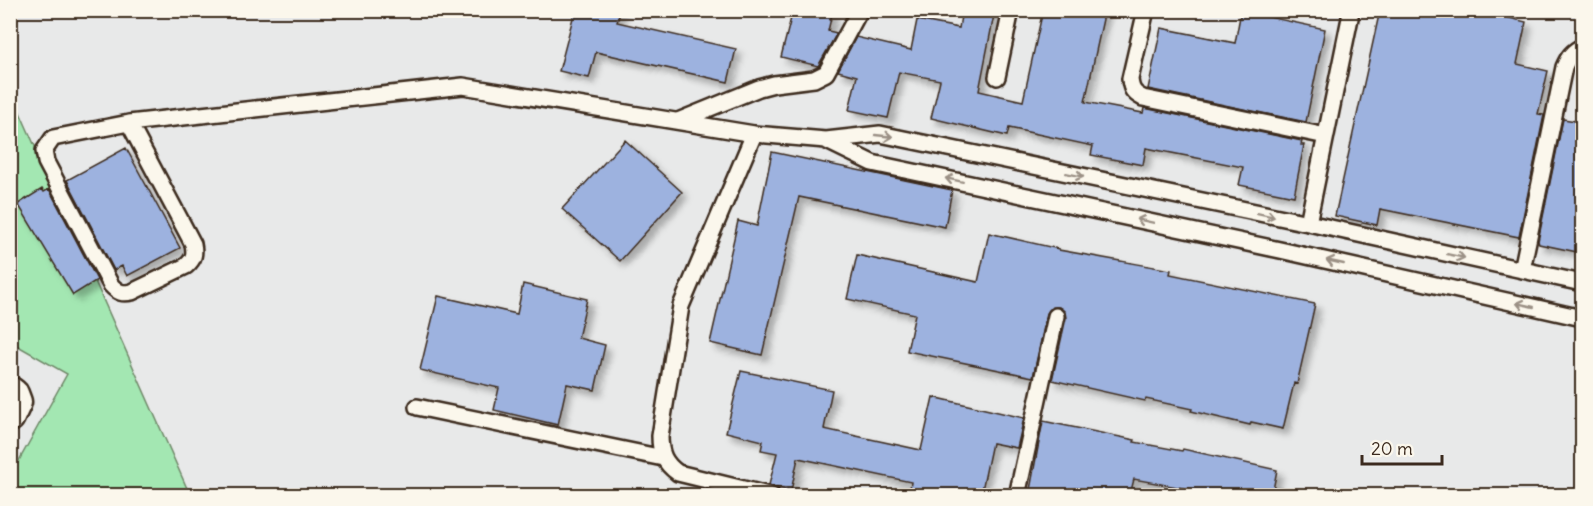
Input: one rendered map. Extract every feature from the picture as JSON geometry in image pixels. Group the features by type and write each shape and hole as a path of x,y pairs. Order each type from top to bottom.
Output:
{"street":[{"path":"10,391 17,402 10,417"}],"lane":[{"path":"678,121 759,88 814,79 826,73 860,10"},
{"path":"996,77 1011,10"},
{"path":"1146,10 1130,79 1135,94 1143,98 1326,136"},
{"path":"1308,223 1350,10"},
{"path":"1522,270 1564,67 1568,57 1576,49 1582,47"},
{"path":"129,123 193,244 195,252 192,260 186,266 124,294 111,285 44,157 47,146 53,138 129,123 463,86 754,134 826,140 880,134 1308,223 1582,283"},
{"path":"754,134 681,306 660,436 663,458 678,473 772,495"},
{"path":"826,140 872,163 1269,247 1582,318"},
{"path":"1017,495 1056,316"},
{"path":"417,407 663,458"}],"green space":[{"path":"10,90 190,495 11,495 11,475 67,374 11,342"}],"building":[{"path":"575,10 621,10 617,22 736,49 728,82 596,52 589,78 559,71"},
{"path":"793,10 833,10 828,31 837,33 818,66 781,57"},
{"path":"962,10 995,10 979,91 1023,101 1043,10 1105,10 1085,102 1143,113 1144,108 1302,141 1301,145 1304,145 1294,196 1239,185 1243,167 1146,148 1143,165 1091,155 1093,146 1009,128 1007,136 931,118 940,80 899,72 888,118 849,110 857,76 838,71 856,37 911,50 917,20 959,28"},
{"path":"1380,10 1477,10 1526,22 1517,64 1548,71 1538,114 1544,115 1519,237 1380,209 1377,225 1335,216"},
{"path":"1241,11 1325,29 1306,122 1148,89 1161,28 1235,43"},
{"path":"1563,119 1582,122 1582,253 1539,244 1538,241"},
{"path":"625,140 682,192 620,261 562,209"},
{"path":"126,148 180,248 127,276 122,266 114,270 67,180"},
{"path":"772,152 952,190 945,227 799,197 762,355 710,343 738,221 757,226"},
{"path":"42,189 44,192 49,189 97,280 73,295 18,204"},
{"path":"989,233 1059,250 1171,270 1170,274 1315,304 1297,384 1294,383 1283,429 1251,422 1250,425 1191,411 1192,409 1052,380 1066,318 1065,312 1059,307 1052,307 1047,313 1033,377 907,351 915,314 847,299 857,255 978,282"},
{"path":"523,284 587,299 578,338 605,345 595,390 567,384 558,425 494,410 499,388 420,370 438,296 517,314"},
{"path":"741,371 832,390 824,429 921,450 933,397 1024,418 1017,448 992,443 981,495 909,495 911,482 798,458 791,491 769,485 777,453 761,450 763,441 726,432"},
{"path":"1043,421 1135,440 1134,442 1182,451 1183,449 1277,470 1272,495 1221,495 1134,479 1130,495 1029,495"}]}
